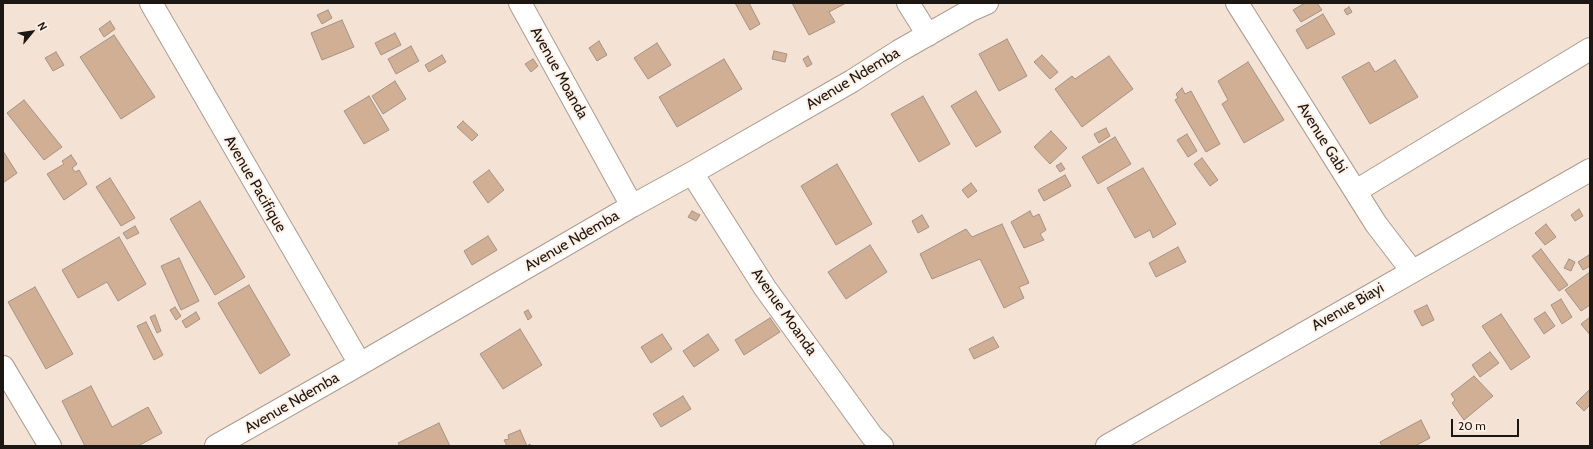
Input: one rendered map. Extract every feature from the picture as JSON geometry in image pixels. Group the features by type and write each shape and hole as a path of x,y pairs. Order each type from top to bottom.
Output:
{"street":[{"name":"Avenue Pacifique","path":"151,3 360,364"},
{"name":"Avenue Moanda","path":"520,3 632,206"},
{"path":"908,3 928,35"},
{"name":"Avenue Ndemba","path":"216,446 852,81 971,10 987,3"},
{"name":"Avenue Gabi","path":"1237,3 1376,224 1412,271"},
{"path":"1356,191 1590,49"},
{"name":"Avenue Biayi","path":"1107,446 1590,170"},
{"name":"Avenue Moanda","path":"692,173 765,288 872,436 882,446"},
{"path":"3,366 50,446"}],"building":[{"path":"735,3 749,3 760,24 750,30"},
{"path":"792,3 846,3 829,12 835,22 809,35"},
{"path":"1305,3 1317,3 1322,10 1301,22 1293,10"},
{"path":"1349,7 1352,12 1347,15 1344,10"},
{"path":"328,10 332,18 322,24 317,15"},
{"path":"1323,14 1335,34 1307,49 1296,30"},
{"path":"342,20 354,47 322,60 311,33"},
{"path":"110,21 115,29 104,37 99,29"},
{"path":"395,33 401,45 381,55 375,43"},
{"path":"114,35 155,97 121,119 80,57"},
{"path":"1007,39 1027,76 999,91 979,54"},
{"path":"599,41 607,55 597,61 589,48"},
{"path":"657,43 671,65 648,79 634,58"},
{"path":"411,46 419,61 396,74 388,59"},
{"path":"774,51 787,54 785,62 772,59"},
{"path":"56,52 64,65 53,71 45,58"},
{"path":"442,55 446,62 429,72 425,65"},
{"path":"1042,55 1058,72 1050,79 1034,62"},
{"path":"808,56 812,64 807,67 803,59"},
{"path":"1109,56 1133,89 1082,127 1055,89 1072,76 1075,79"},
{"path":"533,59 538,66 531,72 525,64"},
{"path":"724,59 742,89 677,127 659,97"},
{"path":"1395,60 1418,97 1370,124 1342,77 1369,62 1375,72"},
{"path":"1248,62 1284,120 1244,143 1222,104 1228,100 1218,81"},
{"path":"395,81 406,99 383,114 372,96"},
{"path":"1182,88 1185,94 1191,91 1220,144 1206,152 1175,100 1178,98 1176,94"},
{"path":"976,91 1001,132 976,147 951,106"},
{"path":"369,96 389,130 364,144 344,111"},
{"path":"923,96 950,144 919,162 891,114"},
{"path":"24,100 62,147 44,160 7,113"},
{"path":"463,121 478,135 472,141 457,127"},
{"path":"1106,128 1110,136 1099,143 1094,134"},
{"path":"1051,131 1067,148 1050,164 1034,147"},
{"path":"1187,134 1197,151 1188,157 1177,140"},
{"path":"1115,137 1131,164 1098,184 1082,157"},
{"path":"3,151 17,173 3,183"},
{"path":"71,155 77,164 72,168 75,172 79,170 87,184 64,200 47,174 64,164 62,161"},
{"path":"1202,158 1218,180 1210,186 1194,164"},
{"path":"1061,163 1065,169 1060,172 1056,166"},
{"path":"837,164 872,224 836,245 801,186"},
{"path":"1143,168 1176,224 1153,238 1150,230 1135,238 1107,188"},
{"path":"489,170 504,190 488,203 473,182"},
{"path":"1065,175 1071,186 1044,201 1038,190"},
{"path":"110,178 135,218 121,226 96,187"},
{"path":"971,183 977,191 968,198 962,190"},
{"path":"200,201 245,277 215,295 170,219"},
{"path":"1579,209 1583,216 1575,221 1571,215"},
{"path":"692,211 700,215 696,221 688,217"},
{"path":"1030,211 1033,217 1039,214 1046,230 1040,234 1044,240 1024,248 1011,222"},
{"path":"922,215 929,227 918,233 912,221"},
{"path":"1002,224 1029,283 1019,287 1024,298 1004,308 980,259 932,279 920,254 966,229 972,237"},
{"path":"1546,224 1556,237 1545,245 1535,233"},
{"path":"135,226 139,233 127,239 123,233"},
{"path":"488,236 497,250 472,265 464,251"},
{"path":"119,237 146,284 118,301 107,282 78,298 62,270"},
{"path":"870,245 887,272 846,299 828,272"},
{"path":"1178,247 1186,262 1156,277 1149,263"},
{"path":"1541,249 1568,285 1559,291 1532,256"},
{"path":"1589,255 1590,266 1583,270 1578,262"},
{"path":"179,258 199,301 181,310 161,266"},
{"path":"1569,259 1575,262 1571,271 1564,268"},
{"path":"1590,272 1590,305 1581,311 1565,290"},
{"path":"249,285 290,355 260,374 218,303"},
{"path":"35,287 73,354 46,369 8,302"},
{"path":"1561,299 1572,317 1562,324 1551,305"},
{"path":"1427,305 1434,320 1422,326 1414,311"},
{"path":"175,307 181,316 176,320 170,310"},
{"path":"528,310 532,317 528,320 524,312"},
{"path":"196,312 200,319 186,328 182,321"},
{"path":"1545,312 1555,326 1544,334 1534,319"},
{"path":"1501,314 1530,357 1511,370 1482,326"},
{"path":"155,315 161,331 157,333 150,317"},
{"path":"1590,317 1590,335 1581,324"},
{"path":"770,318 780,332 744,355 735,340"},
{"path":"146,322 163,355 154,360 137,326"},
{"path":"520,329 542,365 503,389 480,354"},
{"path":"662,334 672,349 651,363 641,347"},
{"path":"708,334 719,350 694,367 683,351"},
{"path":"993,337 999,347 974,359 969,349"},
{"path":"1490,352 1499,363 1480,377 1472,365"},
{"path":"1474,376 1493,396 1464,420 1452,403 1455,400 1451,394"},
{"path":"91,386 112,427 148,407 162,433 138,446 85,446 62,401"},
{"path":"1590,389 1590,405 1584,411 1576,403"},
{"path":"683,396 691,409 661,427 653,414"},
{"path":"1421,420 1430,438 1415,446 1382,446 1380,442"},
{"path":"439,423 450,446 400,446 398,443"},
{"path":"520,430 527,446 507,446 504,440 509,439 508,435"}]}
